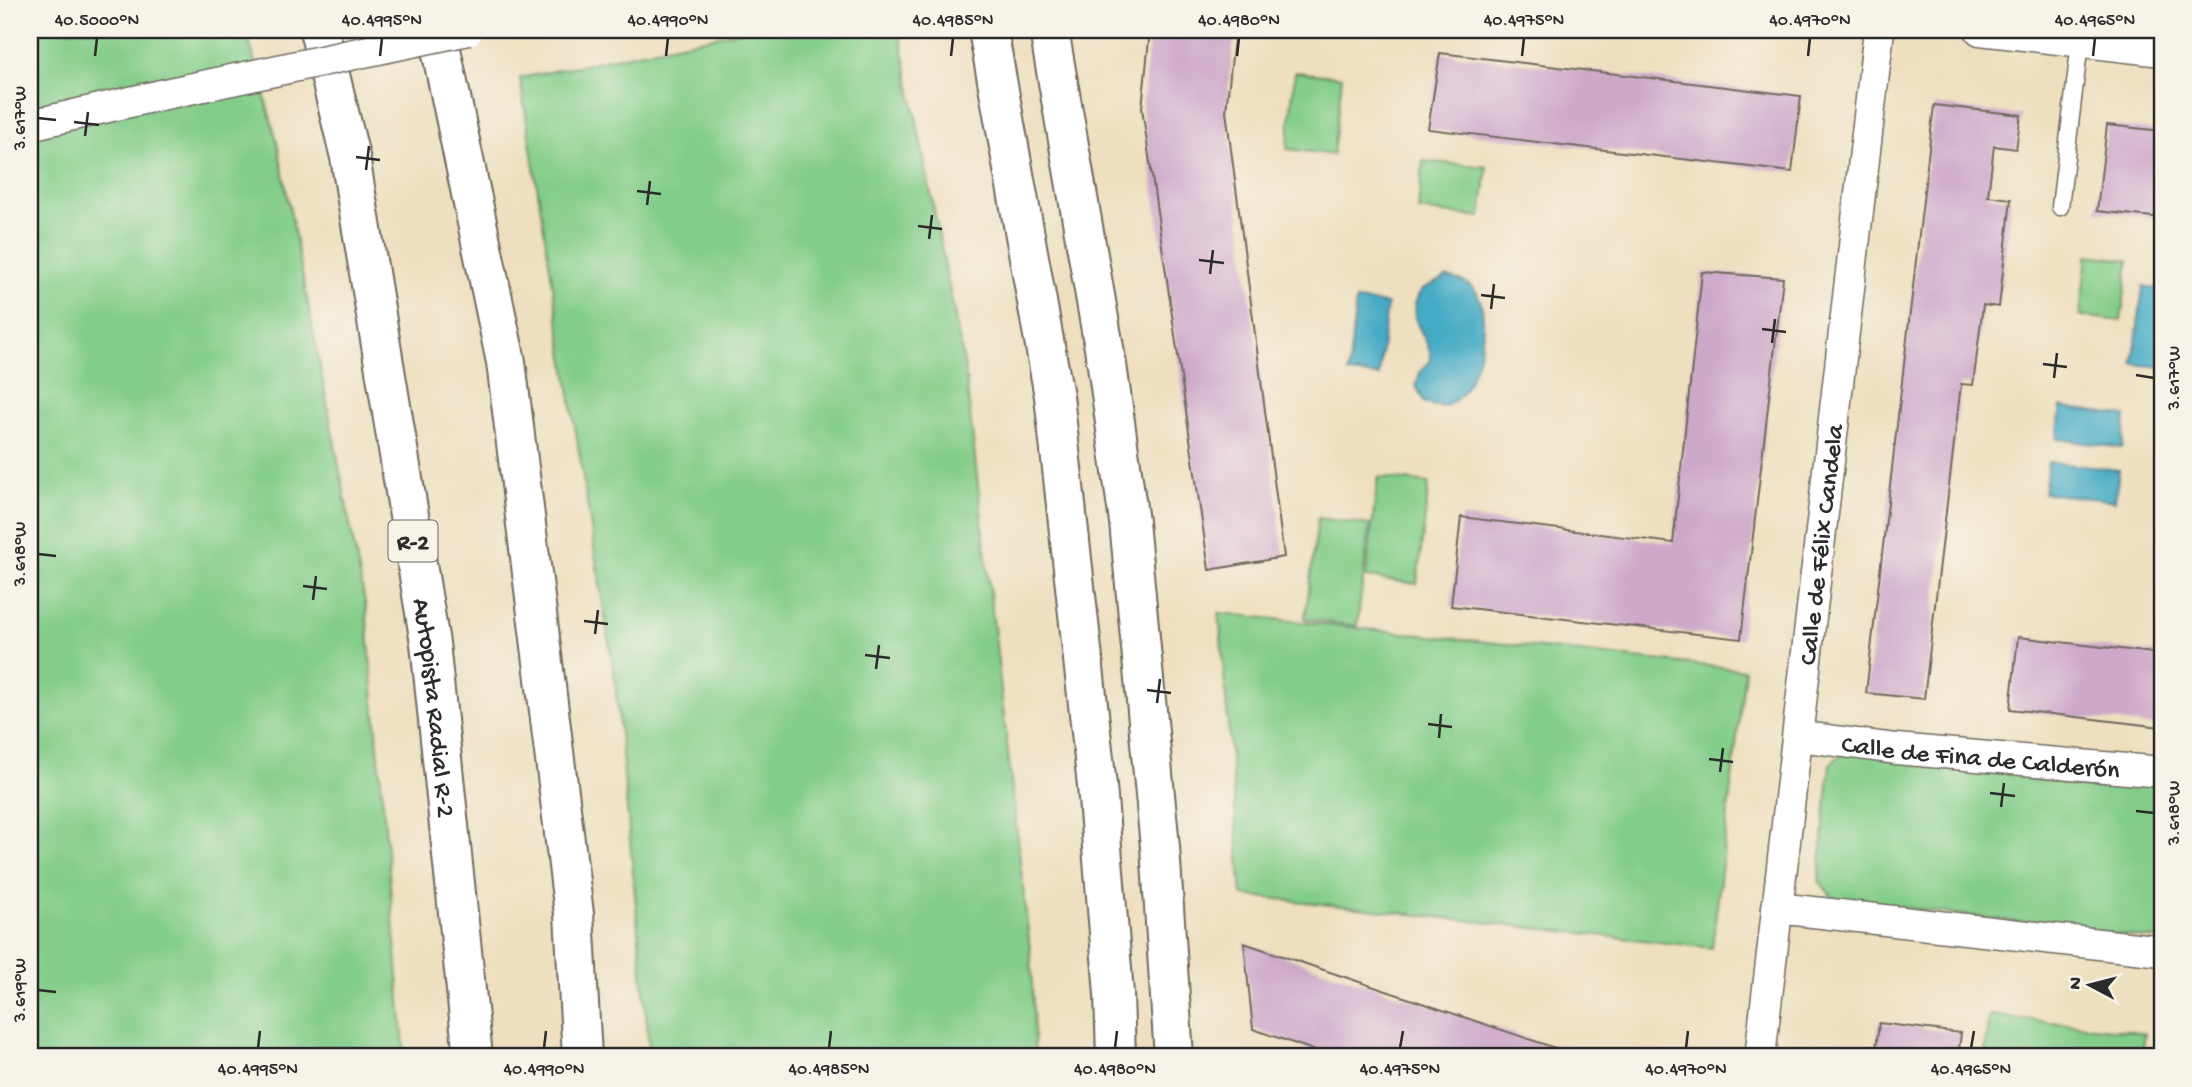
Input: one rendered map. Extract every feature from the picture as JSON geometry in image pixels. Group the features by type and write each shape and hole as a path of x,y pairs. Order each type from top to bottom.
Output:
{"main road":[{"name":"Autopista Radial R-2","path":"319,30 349,157 430,643 473,1057"},
{"path":"437,30 506,362 573,914 582,1057"},
{"path":"988,30 1055,396 1097,786 1114,994 1116,1057"},
{"path":"1049,30 1107,365 1129,522 1160,847 1174,1057"}],"street":[{"path":"30,125 468,30"},
{"name":"Calle de Félix Candela","path":"1759,1057 1879,30"},
{"path":"1980,30 2162,51"},
{"name":"Calle de Fina de Calderón","path":"1798,736 1896,749 2162,772"},
{"path":"1777,908 2162,951"}],"lane":[{"path":"2060,207 2080,41"}],"green space":[{"path":"30,30 246,30 277,141 366,608 405,1057 30,1057"},
{"path":"746,30 899,30 965,369 1031,958 1035,1057 650,1057 615,680 520,78"},
{"path":"1295,72 1342,77 1333,155 1287,149"},
{"path":"1423,161 1487,167 1481,217 1418,210"},
{"path":"2087,255 2129,260 2121,321 2080,316"},
{"path":"1378,477 1429,483 1417,584 1366,577"},
{"path":"1318,518 1370,525 1357,626 1305,619"},
{"path":"1219,613 1745,670 1712,948 1242,895"},
{"path":"1848,749 2162,786 2162,940 1834,899 1819,881 1830,764"},
{"path":"1989,1015 2145,1033 2142,1057 1984,1057"}],"water":[{"path":"1447,277 1472,287 1479,298 1483,314 1483,332 1480,351 1466,387 1456,399 1440,407 1424,402 1416,386 1420,372 1431,360 1414,310 1422,289"},
{"path":"2143,286 2162,289 2162,367 2133,364"},
{"path":"1356,300 1387,304 1379,376 1348,373"},
{"path":"2061,407 2126,416 2122,448 2057,439"},
{"path":"2048,462 2119,470 2115,501 2044,493"}],"building":[{"path":"1150,30 1235,30 1226,111 1284,557 1209,570 1142,108"},
{"path":"1440,53 1801,96 1792,172 1428,129"},
{"path":"1934,105 2021,115 2016,149 1994,146 1988,196 2011,199 1999,307 1983,305 1973,385 1961,384 1924,699 1866,693"},
{"path":"2107,125 2162,131 2162,218 2097,211"},
{"path":"1702,272 1783,278 1741,639 1451,606 1461,517 1673,543"},
{"path":"2018,637 2162,654 2162,727 2010,709"},
{"path":"1244,943 1582,1057 1333,1057 1253,1029"},
{"path":"1879,1023 1961,1033 1958,1057 1875,1057"}]}
